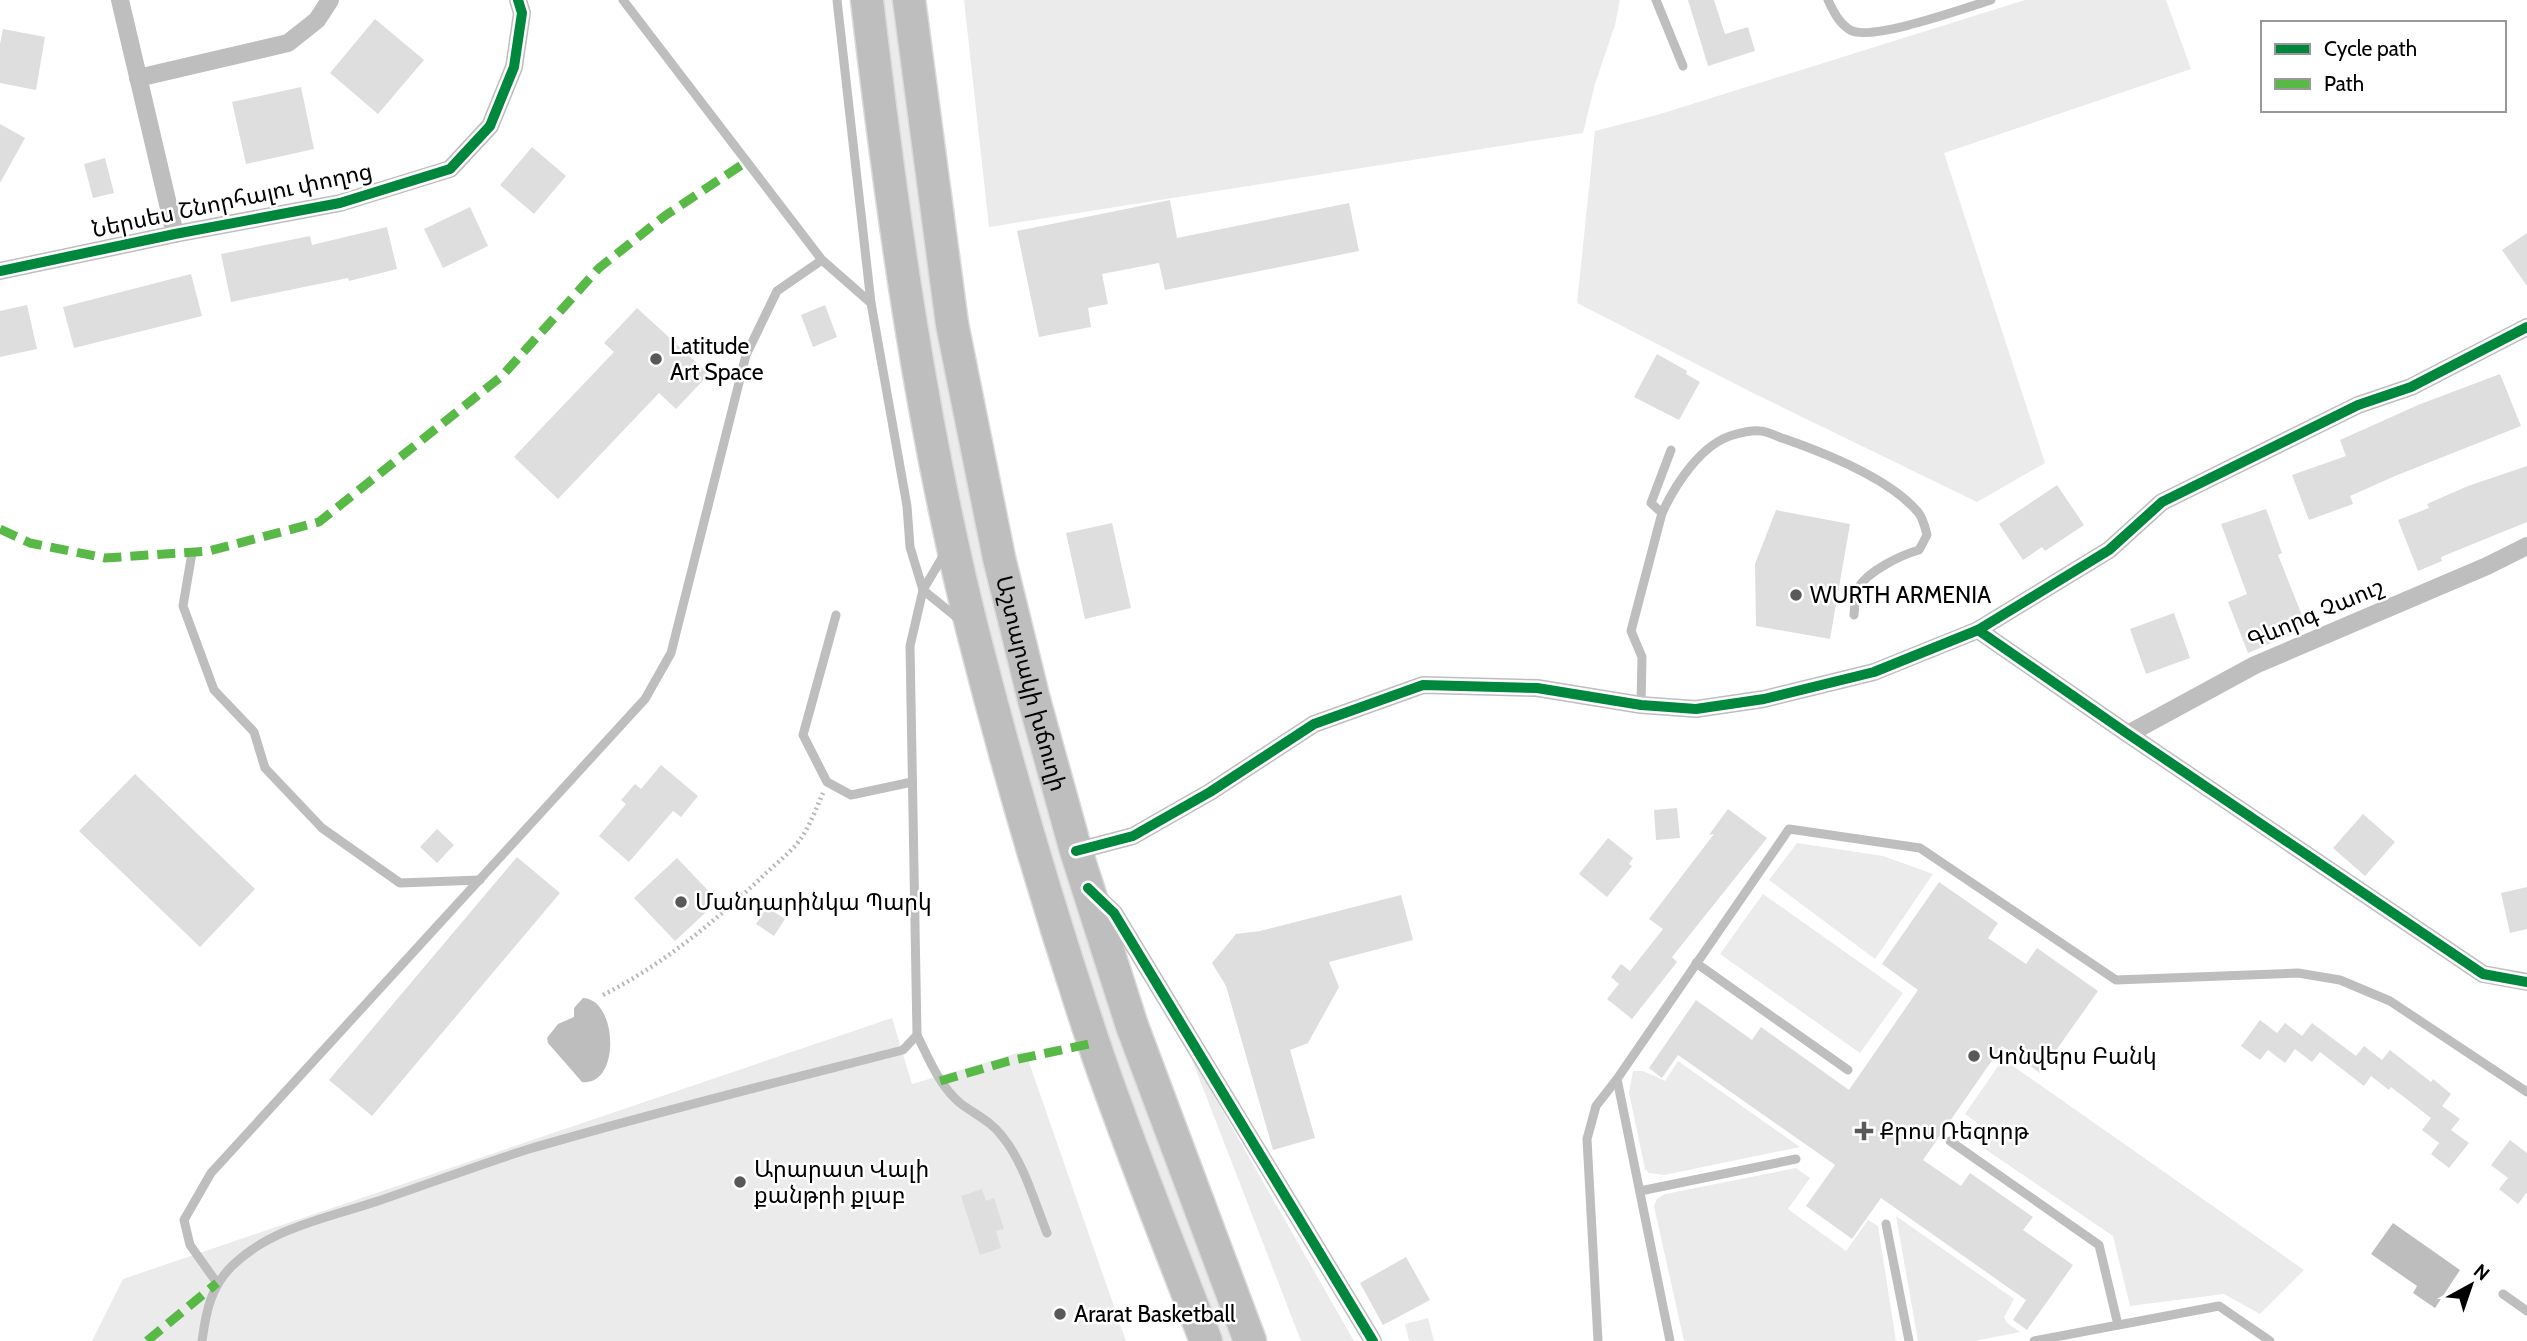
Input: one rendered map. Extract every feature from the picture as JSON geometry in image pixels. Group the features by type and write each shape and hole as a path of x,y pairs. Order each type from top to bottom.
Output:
{"highway":[{"name":"Աշտարակի խճուղի","path":"867,0 911,330 952,541 973,630 1038,868 1094,1043 1206,1341"},
{"name":"Աշտարակի խճուղի","path":"909,0 955,337 999,558 1034,701 1076,851 1132,1026 1250,1341"}],"street":[{"path":"120,0 174,234"},
{"path":"138,78 288,43 317,20 330,0"},
{"name":"Ներսես Շնորհալու փողոց","path":"0,271 174,234 340,203 450,169 490,126 500,103 514,67 522,13 518,0"},
{"path":"1076,851 1133,836 1210,792 1314,724 1423,685 1537,688 1642,705 1696,709 1764,699 1874,672 1978,629 2109,550 2162,502 2358,405 2411,387 2527,327"},
{"name":"Գևորգ Չաուշ","path":"2128,734 2255,665 2487,566 2527,546"},
{"path":"1978,629 2483,974 2522,979"},
{"path":"1088,888 1114,913 1373,1341"}],"lane":[{"path":"623,0 822,260 871,303"},
{"path":"837,0 871,303 907,506 910,547 923,590 973,630"},
{"path":"1656,0 1683,66"},
{"path":"1828,0 1834,14 1852,31 1880,33 1992,0"},
{"path":"217,1283 190,1245 184,1220 211,1173 645,699 671,653 746,355 777,291 822,260"},
{"path":"1642,705 1642,657 1631,631 1662,513 1673,489 1684,474 1714,444 1731,435 1760,431 1829,456 1857,469 1905,499 1919,512 1927,536 1919,550 1905,554 1875,571 1857,589 1854,615"},
{"path":"1662,513 1651,503 1671,450"},
{"path":"952,541 923,590 910,646 918,1035 940,1081 959,1102 1001,1134 1015,1153 1047,1233"},
{"path":"192,552 183,606 214,690 254,732 265,768 322,828 400,883 480,880"},
{"path":"836,615 803,735 827,782 850,795 912,782"},
{"path":"1598,1341 1587,1139 1596,1106 1789,829 1920,848 2116,981 2298,973 2340,980 2390,1001 2527,1092"},
{"path":"1696,963 1848,1070"},
{"path":"202,1341 206,1310 217,1283 235,1263 268,1241 321,1218 526,1150 669,1109 903,1050 918,1035"},
{"path":"1617,1079 1670,1341"},
{"path":"1950,1141 2099,1245 2118,1325"},
{"path":"1640,1191 1796,1159"},
{"path":"1886,1224 1909,1341"},
{"path":"2503,1294 2527,1311"},
{"path":"2034,1341 2219,1306 2270,1341"}],"path":[{"path":"603,995 624,985 698,934 750,888 795,845 809,825 827,782"}],"shaded area":[{"path":"880,0 896,0 968,466 1239,1341 1221,1341 1160,1183 1107,1034 1051,863 971,566 925,328"},
{"path":"964,0 1620,0 1583,133 989,227"},
{"path":"2025,0 2166,0 2191,69 1944,153 2045,463 1977,502 1751,392 1577,303 1595,131 1657,115"},
{"path":"1797,843 1883,856 1933,874 1875,959 1769,880"},
{"path":"1763,894 1903,993 1860,1053 1720,954"},
{"path":"583,998 595,1002 603,1012 610,1042 609,1058 604,1071 595,1080 582,1082 548,1043 547,1038 558,1024 574,1017 574,1008"},
{"name":"Արարատ Վալի քանթրի քլաբ","path":"892,1018 912,1084 1025,1051 1126,1341 92,1341 123,1279"},
{"path":"1189,1052 1354,1341 1301,1341"},
{"path":"2003,1059 2304,1270 2260,1314 2224,1294 2130,1306 2113,1236 1979,1145 1988,1131 1965,1114"},
{"path":"1678,1061 1800,1147 1664,1175 1649,1173 1645,1169 1629,1093 1633,1071 1643,1071 1665,1081"},
{"path":"1796,1168 1810,1178 1788,1209 1846,1251 1868,1220 1878,1226 1896,1341 1684,1341 1654,1206 1657,1199 1665,1194"},
{"path":"1896,1216 2014,1299 2004,1317 2007,1323 2020,1332 1975,1341 1918,1341"},
{"path":"2393,1223 2460,1270 2435,1308 2413,1293 2417,1286 2371,1254"},
{"path":"1428,1318 1434,1341 1409,1341 1405,1324"}],"building":[{"path":"1688,0 1714,0 1725,34 1748,27 1755,51 1708,66"},
{"path":"375,19 424,60 378,114 330,73"},
{"path":"3,29 45,37 36,90 0,83 0,44"},
{"path":"301,87 314,149 246,164 232,102"},
{"path":"0,124 25,138 0,183"},
{"path":"532,147 566,176 534,214 500,185"},
{"path":"105,158 114,193 93,198 84,164"},
{"path":"1170,200 1177,238 1349,203 1359,251 1165,290 1159,263 1102,274 1108,304 1088,308 1091,327 1039,337 1017,231"},
{"path":"470,207 488,246 443,268 424,229"},
{"path":"387,227 397,269 349,281 348,278 231,302 221,254 310,236 312,245"},
{"path":"2527,233 2527,286 2502,250"},
{"path":"191,274 202,316 74,348 63,307"},
{"path":"27,305 37,349 0,357 0,311"},
{"path":"825,305 837,337 813,347 801,315"},
{"path":"637,308 709,374 676,409 659,393 558,499 514,457 614,352 604,343"},
{"path":"1657,354 1687,371 1686,374 1700,382 1679,420 1634,397"},
{"path":"2500,374 2521,426 2395,476 2350,496 2353,504 2309,520 2292,475 2346,456 2340,440 2418,405"},
{"path":"2527,466 2527,522 2441,557 2442,561 2418,571 2398,520 2429,508 2427,504 2468,486"},
{"path":"2057,485 2084,525 2045,551 2042,547 2023,560 1999,524"},
{"path":"2266,509 2282,553 2278,555 2307,628 2248,653 2228,602 2247,594 2221,524"},
{"name":"WURTH ARMENIA","path":"1776,510 1850,524 1830,639 1756,626 1755,564"},
{"path":"1112,523 1131,608 1085,619 1066,533"},
{"path":"2174,613 2190,658 2146,674 2130,629"},
{"path":"661,765 698,796 681,817 673,811 629,862 599,836 626,804 621,800 635,784 641,789"},
{"path":"135,774 255,889 200,947 79,831"},
{"path":"1677,808 1680,838 1656,840 1654,810"},
{"path":"1728,809 1767,838 1672,957 1677,962 1632,1019 1607,999 1619,984 1611,977 1621,964 1630,971 1663,929 1649,919 1714,834 1709,835"},
{"path":"2363,814 2395,842 2365,876 2333,848"},
{"path":"437,829 454,845 437,863 420,847"},
{"path":"1608,838 1633,858 1629,864 1632,866 1607,897 1579,874"},
{"path":"517,857 560,893 372,1116 329,1080"},
{"path":"677,858 718,901 675,941 634,898"},
{"name":"Քրոս Ռեզորթ","path":"1939,882 1998,923 1988,938 2026,964 2037,948 2098,991 2040,1073 2002,1046 1923,1160 1961,1186 1970,1173 2033,1217 2023,1230 2073,1265 2027,1330 2013,1320 2026,1300 1881,1198 1852,1239 1806,1206 1835,1165 1678,1055 1662,1078 1649,1068 1696,1000 1752,1040 1761,1027 1849,1090 1918,990 1882,964"},
{"path":"2527,887 2527,929 2510,933 2501,893"},
{"path":"1401,895 1413,940 1329,962 1339,987 1308,1043 1290,1050 1315,1138 1273,1150 1226,986 1212,963 1236,934 1260,931"},
{"path":"767,907 785,919 774,936 756,924"},
{"path":"2260,1020 2277,1033 2285,1023 2302,1036 2312,1023 2356,1056 2364,1046 2382,1060 2390,1050 2451,1094 2442,1106 2460,1119 2451,1130 2469,1143 2449,1168 2431,1154 2439,1143 2422,1130 2431,1118 2391,1087 2389,1090 2371,1076 2364,1086 2320,1052 2312,1062 2295,1049 2285,1063 2268,1050 2260,1060 2241,1046"},
{"path":"2510,1140 2527,1153 2527,1192 2518,1204 2499,1189 2508,1178 2491,1165"},
{"path":"982,1189 986,1201 994,1198 1004,1229 996,1231 1001,1248 980,1255 961,1196"},
{"path":"1406,1257 1430,1300 1383,1325 1360,1283"}],"marked path":[{"path":"0,529 30,543 105,558 209,551 319,522 502,376 599,268 666,215 746,162"},
{"path":"940,1081 1009,1061 1094,1043"},
{"path":"147,1341 217,1283"}],"cycle path":[{"path":"0,271 340,203 450,169 490,126 514,67 522,13 518,0"},
{"path":"1076,851 1133,836 1210,792 1314,724 1423,685 1537,688 1641,705 1696,709 1764,699 1874,672 1978,630 2109,550 2162,502 2358,405 2411,387 2527,327"},
{"path":"1978,630 2483,974 2527,982"},
{"path":"1088,888 1114,913 1373,1341"}],"place":[{"name":"Latitude Art Space","path":"656,359"},
{"name":"WURTH ARMENIA","path":"1796,595"},
{"name":"Մանդարինկա Պարկ","path":"681,902"},
{"name":"Կոնվերս Բանկ","path":"1974,1056"},
{"name":"Քրոս Ռեզորթ","path":"1864,1131"},
{"name":"Արարատ Վալի քանթրի քլաբ","path":"740,1182"},
{"name":"Ararat Basketball","path":"1060,1314"}]}
